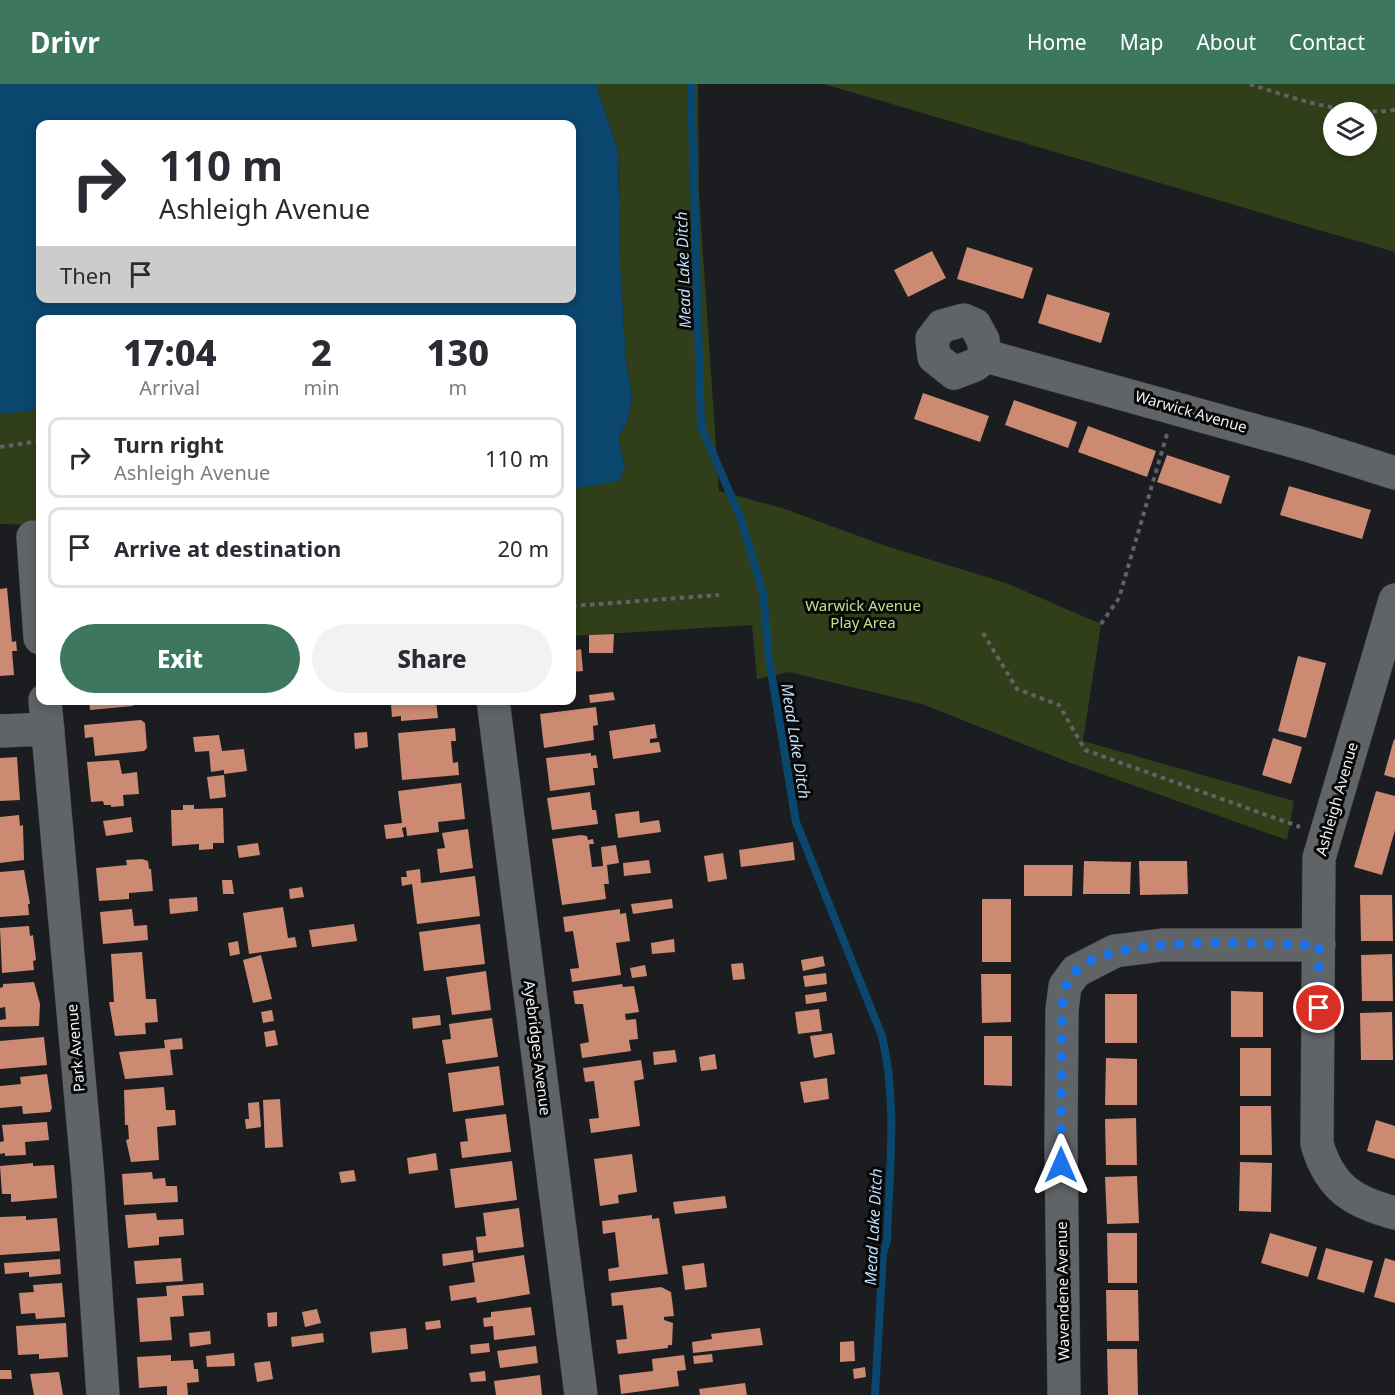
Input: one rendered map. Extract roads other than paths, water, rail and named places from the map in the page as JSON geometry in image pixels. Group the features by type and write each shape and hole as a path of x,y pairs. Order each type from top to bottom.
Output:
{"street":[{"name":"Warwick Avenue","path":"986,356 1395,473"},
{"path":"33,537 36,580"},
{"name":"Ashleigh Avenue","path":"1395,600 1319,858 1317,1144 1323,1164 1335,1182 1352,1199 1395,1213"},
{"name":"Ayebridges Avenue","path":"494,705 581,1395"},
{"path":"0,731 46,715"},
{"name":"Park Avenue","path":"46,715 88,1178 103,1395"},
{"name":"Wavendene Avenue","path":"1064,1395 1061,1142 1062,1010 1065,986 1076,971 1115,951 1162,945 1319,945"}],"water":[{"path":"0,84 596,84 618,151 620,264 626,360 632,397 627,422 618,438 625,467 619,481 576,488 576,315 36,315 36,410 0,414"}],"waterway":[{"name":"Mead Lake Ditch","path":"691,84 701,426 741,519 763,593 769,659 796,822 882,1036 887,1061 891,1112 891,1163 875,1395"}],"park label":[{"name":"Warwick Avenue Play Area","path":"863,614"}]}
